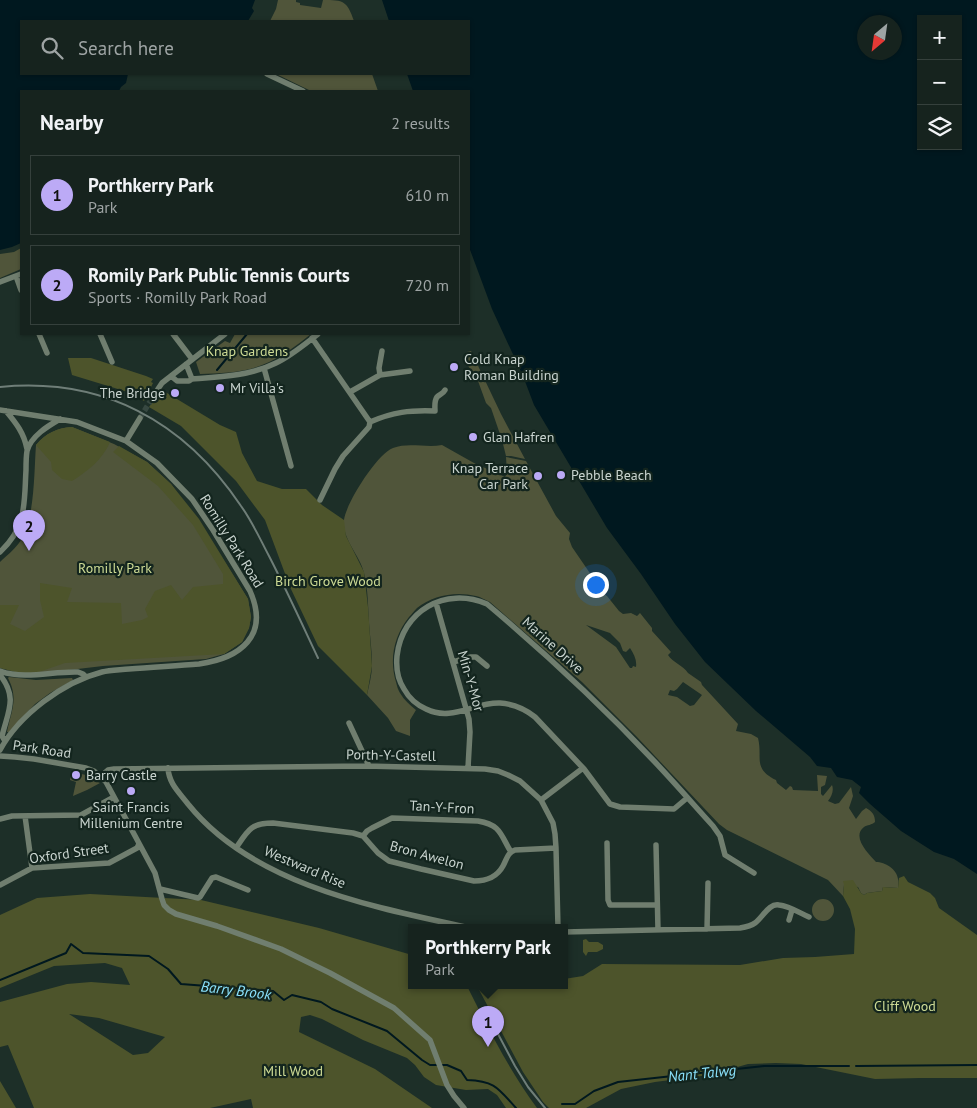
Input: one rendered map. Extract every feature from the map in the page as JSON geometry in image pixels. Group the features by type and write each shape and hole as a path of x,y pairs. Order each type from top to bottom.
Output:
{"street":[{"path":"269,75 300,90"},
{"path":"0,282 19,275"},
{"path":"39,335 47,352"},
{"path":"100,335 112,362"},
{"path":"174,335 192,359"},
{"path":"154,395 162,383 224,335"},
{"path":"172,376 177,381 190,381 192,379 238,375 264,368 288,357 316,335"},
{"path":"312,338 370,422 369,427 343,456 320,500"},
{"path":"380,375 379,368 382,351"},
{"path":"186,364 192,379"},
{"path":"264,368 292,466"},
{"path":"350,392 380,375 410,371"},
{"path":"370,422 389,414 400,412 435,411 437,397 444,393 445,390"},
{"name":"Romilly Park Road","path":"0,750 18,726 45,700 63,688 86,677 104,672 214,662 239,651 247,643 256,627 257,613 250,591 213,530 192,499 157,463 126,441 77,422 3,410"},
{"name":"Romilly Park Road","path":"0,552 12,538 21,523 27,449 25,438 19,426 3,410"},
{"path":"126,441 140,418"},
{"path":"27,449 41,431 60,419"},
{"name":"Marine Drive","path":"687,798 674,809 620,807 610,804 582,768 535,717 528,711 515,705 487,704 444,714 432,712 419,706 410,698 400,683 397,660 402,634 416,615 425,608 450,598 466,598 487,604 579,684 655,762 713,826 720,836 725,855 754,873"},
{"name":"Min-Y-Mor","path":"436,603 467,709 470,732 468,768"},
{"path":"453,662 476,657 487,666"},
{"name":"Romilly Park Road","path":"0,671 22,675 78,672 86,677"},
{"name":"Romilly Park Road","path":"0,675 7,684 11,702 2,736 5,742"},
{"path":"349,723 369,766"},
{"name":"Park Road","path":"0,756 34,759 86,768 101,776"},
{"name":"Porth-Y-Castell","path":"101,776 108,770 114,769 369,766 468,768 492,770 508,775 520,781 542,800 553,823 556,848 558,924"},
{"name":"Westward Rise","path":"168,768 171,783 193,810 236,848 259,862 318,889 345,898 453,924"},
{"path":"542,800 582,768"},
{"path":"101,776 155,873 164,905 169,910 281,949 394,1008 430,1040 447,1085 464,1108"},
{"path":"0,819 12,816 81,814 114,797"},
{"path":"25,816 32,868"},
{"name":"Tan-Y-Fron","path":"363,836 372,828 392,818 478,821 490,824 497,829 511,852"},
{"path":"236,848 253,827 262,823 353,833 363,836"},
{"name":"Bron Awelon","path":"363,836 378,853 389,861 474,881 483,881 498,873 504,866 506,857 511,852"},
{"path":"607,843 608,900 610,905 658,905"},
{"name":"Oxford Street","path":"0,886 32,868 109,863 137,848 139,844"},
{"path":"656,845 658,930"},
{"path":"511,852 516,850 556,848"},
{"path":"160,889 198,898 212,878 216,877 248,890"},
{"path":"707,930 708,883"},
{"path":"568,932 740,928 757,922 772,905 782,905 808,917"},
{"path":"789,920 792,910"}],"green space":[{"path":"278,0 296,0 300,5 321,8 323,0 336,0 347,6 354,20 270,20"},
{"path":"278,75 372,75 378,90 309,90"},
{"path":"20,249 20,269 0,278 0,254 14,252"},
{"name":"Knap Gardens","path":"234,335 310,335 281,355 255,368 200,374 196,362 225,341 230,343"},
{"path":"471,351 525,459 506,456 491,408 486,403 478,381 465,361 465,355"},
{"path":"68,358 91,358 146,376 153,379 151,382 153,383 144,401 131,393 72,375"},
{"name":"Birch Grove Wood","path":"162,390 220,425 236,432 242,453 257,481 282,489 306,489 322,505 344,520 346,536 364,572 372,666 367,695 318,646 290,587 265,520 236,481 181,426 149,407"},
{"name":"Romilly Park","path":"72,427 114,444 147,462 171,484 248,599 251,617 249,628 242,642 224,654 206,659 36,673 0,668 0,562 19,543 28,523 33,496 36,445 52,432"},
{"path":"72,427 110,442 94,464 72,481 62,479 52,470 51,462 36,445 52,432"},
{"path":"405,445 442,445 474,463 505,477 507,473 506,457 526,461 556,516 570,533 569,539 572,547 600,591 623,614 631,613 637,616 640,613 652,628 652,631 671,652 668,655 670,658 701,682 738,724 736,731 751,734 758,738 760,762 764,771 786,790 790,786 793,790 818,791 817,775 827,776 825,785 821,787 821,794 823,796 832,785 831,797 828,801 835,804 839,803 851,787 853,796 849,808 856,819 866,808 871,812 875,822 860,831 860,840 876,862 893,869 897,875 898,888 883,887 882,891 864,895 858,887 844,885 843,896 828,880 727,830 719,824 582,682 490,602 478,596 453,594 437,597 417,608 404,624 394,648 394,673 399,692 416,710 410,720 410,736 396,731 388,718 367,695 372,665 366,584 362,566 348,541 344,520 356,491 371,469 386,452","holes":["586,625 610,633 620,643 623,651 626,652 630,648 635,657 636,667 630,668 616,647","683,682 702,695 694,705 690,706 677,697 668,695 670,690 674,691"]},
{"path":"119,446 147,462 171,484 199,519 248,599 251,617 249,628 242,642 224,654 65,663 36,673 19,673 0,668 0,605 19,605 10,624 25,631 44,617 40,600 40,583 72,588 67,602 121,603 122,624 148,617 145,609 155,591 171,585 182,600 193,587 223,584 223,574 193,525 158,486 113,452"},
{"path":"9,677 36,680 72,678 73,680 35,704 7,732 14,699"},
{"path":"72,772 86,775 100,783 73,796 76,782 70,780"},
{"name":"Cliff Wood","path":"904,876 908,882 930,893 935,898 939,908 977,935 977,1078 875,1079 801,1064 748,1064 709,1075 655,1082 621,1089 586,1108 549,1108 523,1072 479,989 568,989 568,978 583,976 602,964 740,965 783,958 854,954 855,929 850,909 843,896 843,881 853,880 864,895 882,891 883,887 898,888 899,878"},
{"name":"Mill Wood","path":"90,894 201,900 319,928 408,954 408,989 469,989 508,1064 537,1108 506,1108 497,1095 488,1089 466,1090 436,1085 424,1077 407,1058 310,1015 301,1017 299,1032 375,1069 432,1108 253,1108 251,1099 210,1108 34,1108 8,1045 0,1047 0,1002 67,984 91,982 130,985 122,968 105,963 54,966 0,988 0,915 37,898","holes":["69,1014 99,1018 165,1037 148,1053 133,1055"]},
{"path":"819,899 827,899 834,906 834,914 827,921 819,921 812,914 812,906"},
{"path":"586,939 589,942 598,942 603,945 603,949 597,952 588,952 586,956 583,952 583,940"},
{"path":"0,1081 16,1108 0,1108"}],"water":[{"path":"0,0 255,0 252,8 254,11 249,20 20,20 20,75 128,75 126,83 120,90 20,90 20,243 0,250"},
{"path":"382,0 977,0 977,874 954,859 934,852 901,831 859,793 861,787 852,780 837,777 831,768 817,766 810,757 756,711 705,662 675,624 607,528 534,405 523,376 492,309 470,250 470,90 413,90 407,75 470,75 470,20 389,20"}],"waterway":[{"path":"217,370 246,335"},
{"name":"Barry Brook","path":"0,980 66,953 71,944 83,953 149,956 168,969 181,984 273,991 284,1000 292,995 321,1002 332,1009 387,1031 430,1065 447,1065 461,1071 467,1080 490,1084 500,1091 516,1108"},
{"name":"Nant Talwg","path":"856,1066 977,1065"},
{"name":"Nant Talwg","path":"562,1104 575,1104 594,1091 618,1082 764,1066 849,1066"}],"tunnel":[{"path":"140,418 154,395"}],"railway":[{"path":"0,387 38,386 73,389 106,398 138,411 167,428 194,450 219,476 249,518 282,581 318,658"},
{"path":"488,1015 515,1066 528,1087 545,1108"}],"place":[{"name":"Cold Knap Roman Building","path":"454,367"},
{"name":"Mr Villa's","path":"220,388"},
{"name":"The Bridge","path":"175,393"},
{"name":"Glan Hafren","path":"473,437"},
{"name":"Pebble Beach","path":"561,475"},
{"name":"Knap Terrace Car Park","path":"538,476"},
{"name":"Romily Park Public Tennis Courts","path":"29,551"},
{"name":"Barry Castle","path":"76,775"},
{"name":"Saint Francis Millenium Centre","path":"131,791"},
{"name":"Porthkerry Park","path":"488,1047"}]}
